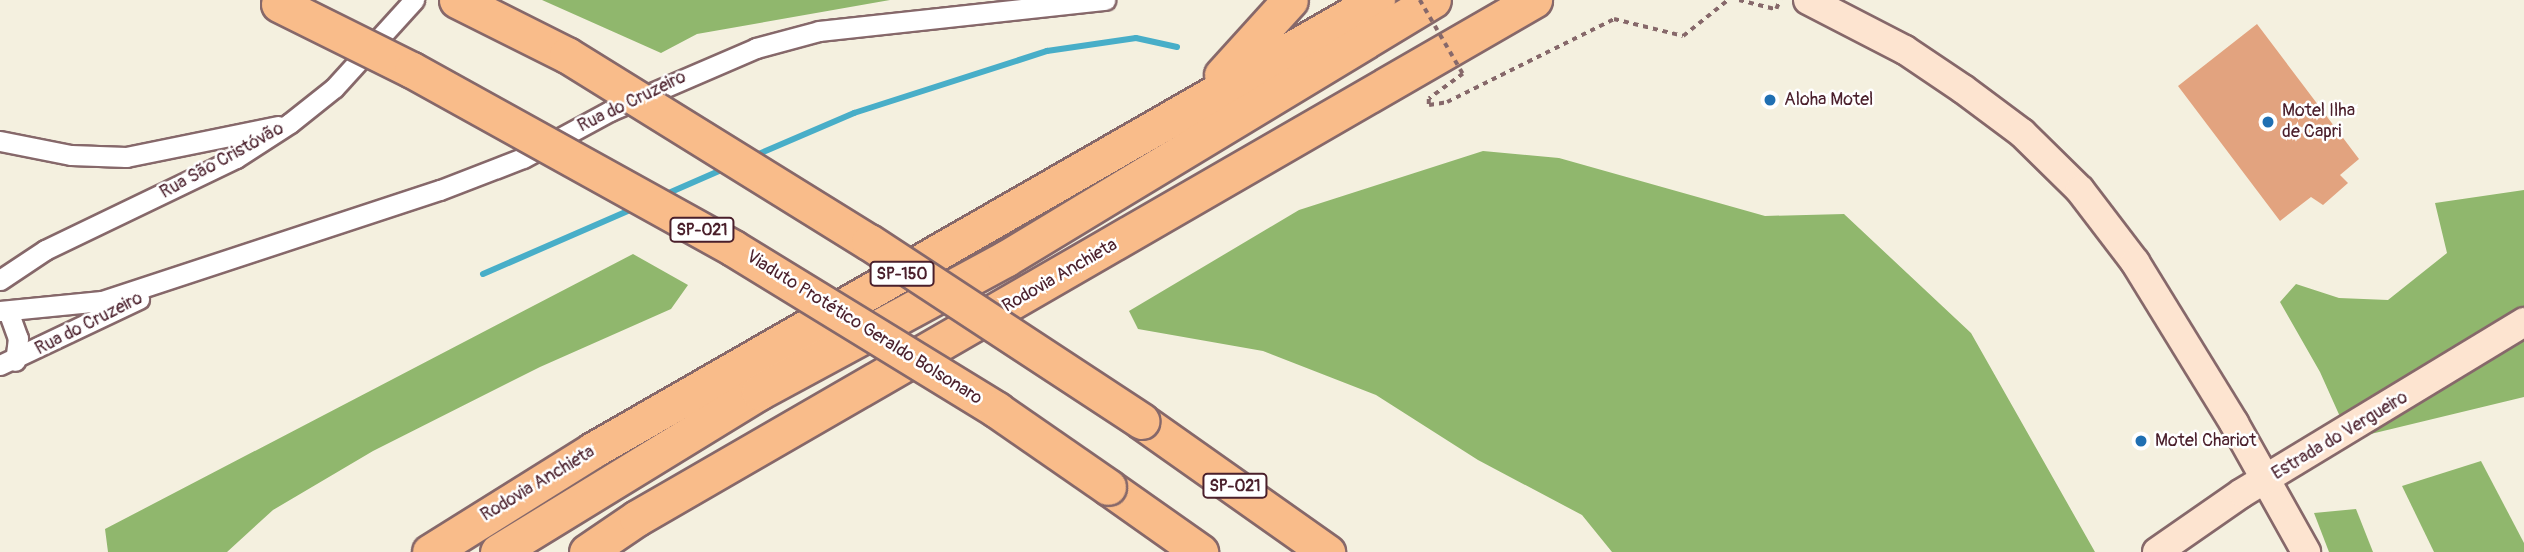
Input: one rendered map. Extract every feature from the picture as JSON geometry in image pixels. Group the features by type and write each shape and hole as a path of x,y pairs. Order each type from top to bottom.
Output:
{"highway":[{"name":"SP-021","path":"457,0 567,55 869,242 1141,421 1327,552"},
{"path":"1165,122 1224,73 1290,0"},
{"name":"Rodovia Anchieta","path":"430,552 593,450 1377,0"},
{"name":"Rodovia Anchieta","path":"498,552 759,392 1006,259 1433,0"},
{"name":"Viaduto Protético Geraldo Bolsonaro","path":"275,2 436,83 733,248 997,410 1200,552"},
{"name":"Rodovia Anchieta","path":"587,552 637,518 1520,5"}],"street":[{"name":"Rua São Cristóvão","path":"0,280 45,250 236,158 290,123 334,88 414,0"},
{"name":"Rua do Cruzeiro","path":"4,311 102,301 177,280 523,158 610,110 756,48 820,31 1105,0"},
{"path":"1808,0 1905,50 1963,89 2022,132 2080,190 2135,262 2234,423 2306,552"},
{"path":"0,141 71,155 126,157 290,123"},
{"name":"Rua do Cruzeiro","path":"8,363 177,280"},
{"path":"4,311 18,338 8,363"},
{"name":"Estrada do Vergueiro","path":"2157,552 2265,482 2524,323"}],"path":[{"path":"1420,0 1463,74 1429,99 1429,106 1447,102 1615,19 1683,36 1728,0"},
{"path":"1739,0 1776,9 1780,0"}],"green space":[{"path":"542,0 890,0 697,34 661,53"},
{"path":"1483,151 1559,158 1765,216 1844,214 1971,333 2095,552 1612,552 1582,515 1478,460 1376,395 1263,351 1138,329 1129,311 1299,210"},
{"path":"2524,190 2524,397 2350,439 2320,372 2280,302 2296,284 2339,298 2388,300 2447,253 2435,203"},
{"path":"633,254 688,285 671,309 540,367 373,451 273,510 227,552 108,552 105,529"},
{"path":"2481,461 2524,543 2524,552 2434,552 2402,486"},
{"path":"2356,509 2373,552 2329,552 2314,513"}],"building":[{"name":"Motel Ilha de Capri","path":"2257,24 2359,159 2340,175 2348,183 2323,205 2311,197 2280,221 2178,86"}],"waterway":[{"path":"754,156 854,113 1047,51 1136,38 1177,47"},
{"path":"664,195 728,167"},
{"path":"483,274 635,208"}],"place":[{"name":"Aloha Motel","path":"1770,100"},
{"name":"Motel Ilha de Capri","path":"2268,122"},
{"name":"Motel Chariot","path":"2141,441"}]}
